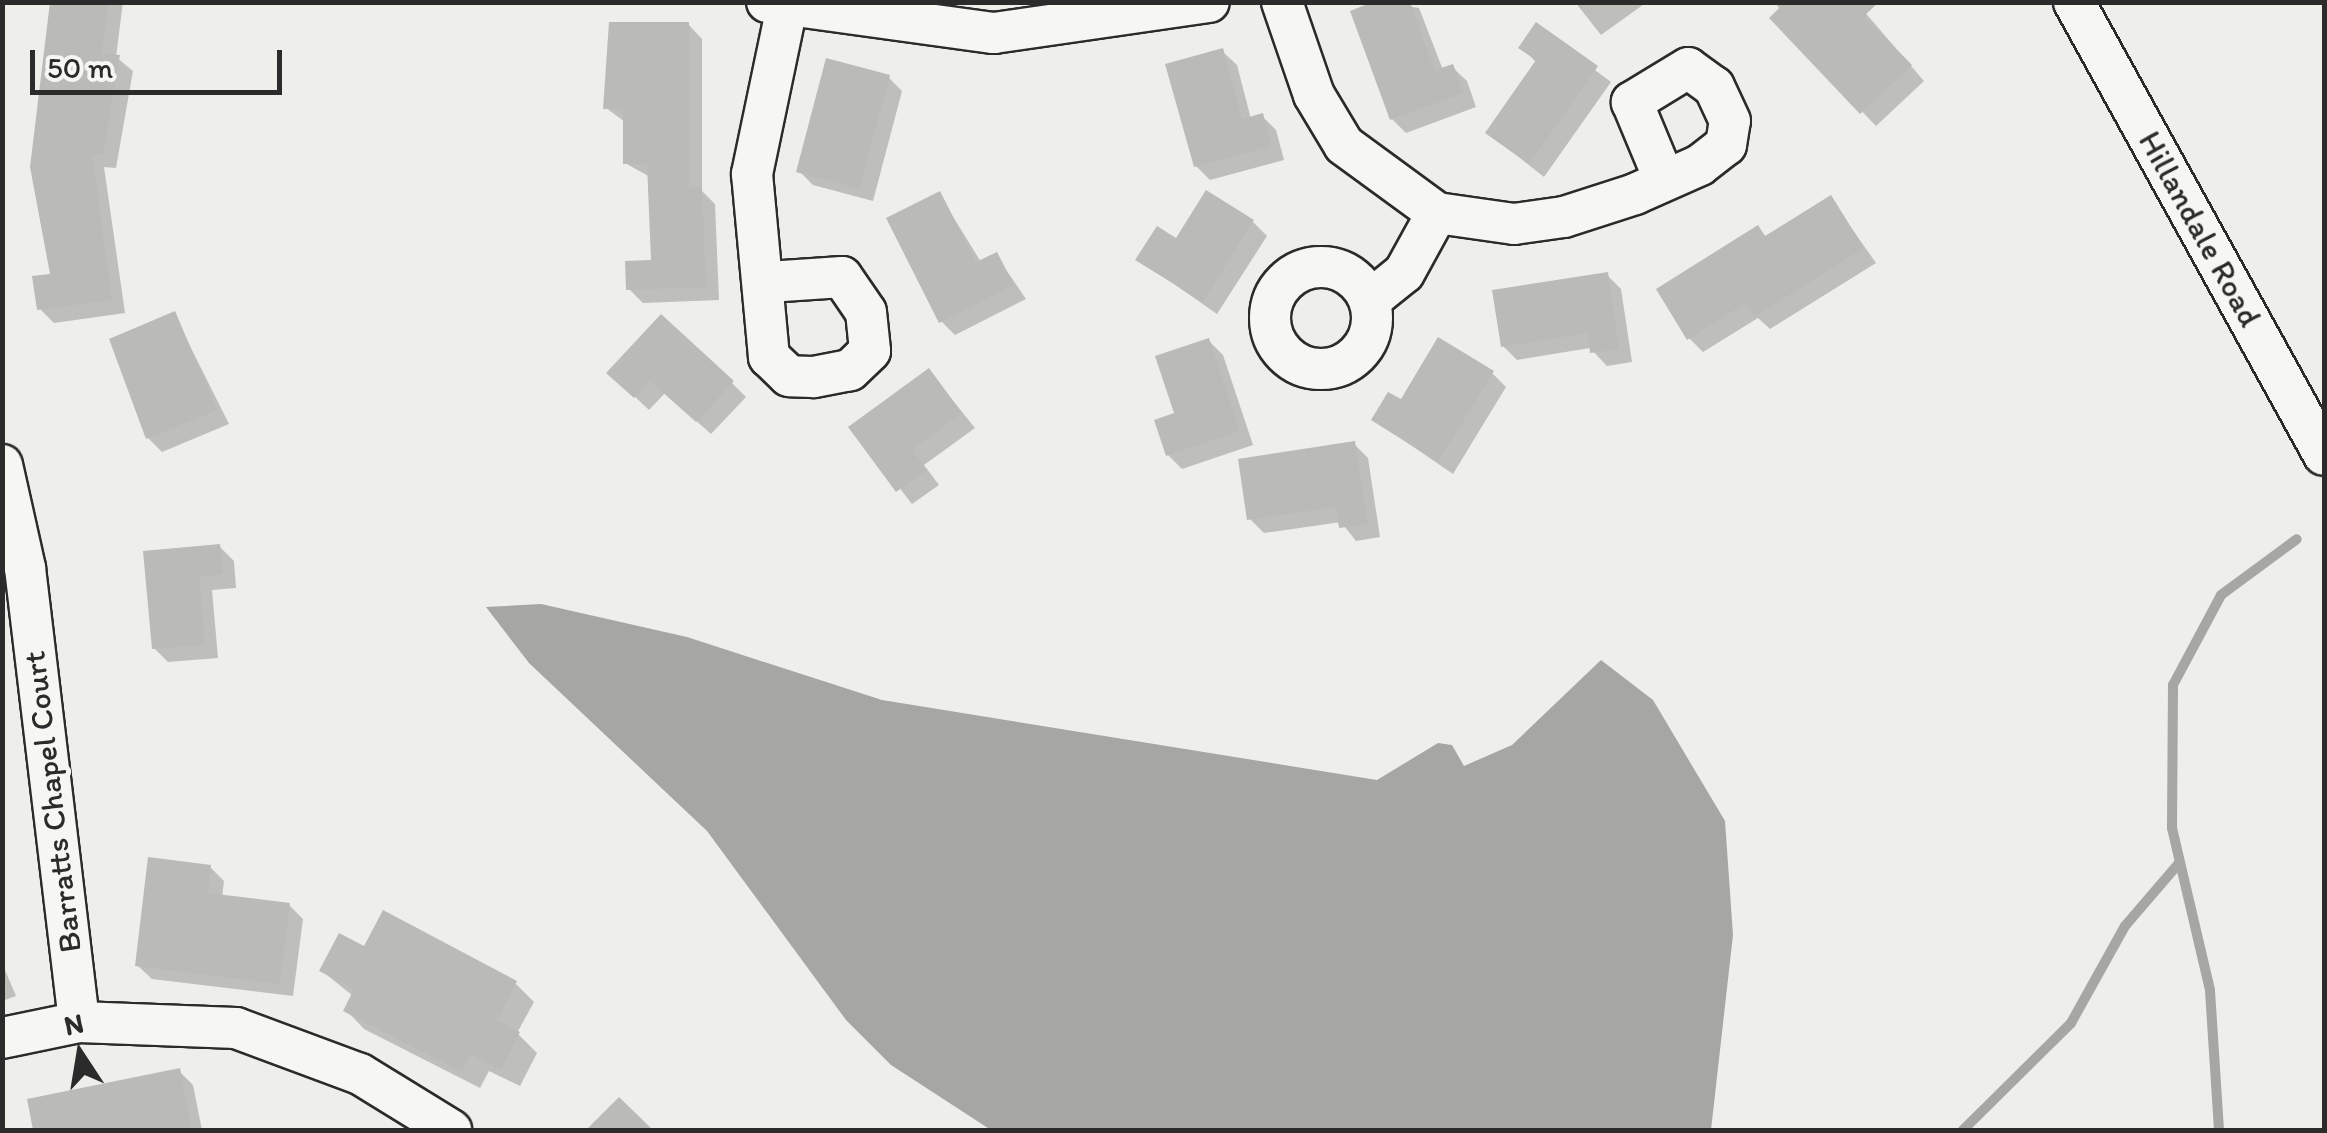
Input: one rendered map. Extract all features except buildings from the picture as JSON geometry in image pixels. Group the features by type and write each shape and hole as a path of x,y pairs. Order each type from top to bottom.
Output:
{"street":[{"path":"768,282 752,174 777,5 994,33 1209,2"},
{"path":"1282,2 1314,95 1344,145 1436,213 1514,224 1564,217 1664,179"},
{"name":"Hillandale Road","path":"2074,2 2324,455"},
{"path":"1374,297 1404,272 1436,213"},
{"name":"Barratts Chapel Court","path":"2,465 25,568 79,1022"},
{"path":"2,1038 79,1022 236,1028 360,1074 451,1130"}],"shaded area":[{"path":"541,604 687,637 882,700 1377,780 1438,743 1452,745 1464,766 1512,745 1601,660 1653,700 1725,821 1733,935 1711,1130 991,1130 891,1065 846,1020 707,831 529,663 486,607"}],"waterway":[{"path":"2219,1130 2210,990 2172,828 2173,685 2221,595 2297,539"},
{"path":"1963,1130 2071,1023 2125,926 2180,862"}]}
